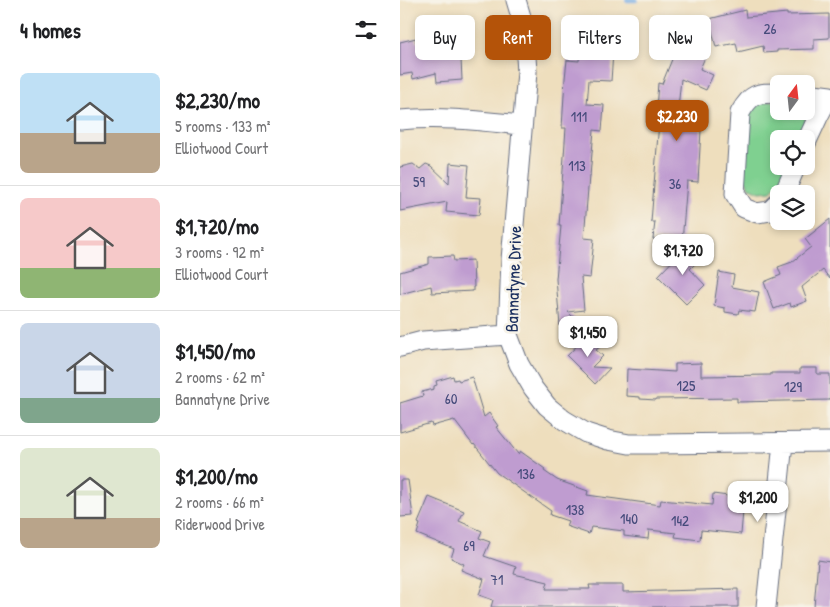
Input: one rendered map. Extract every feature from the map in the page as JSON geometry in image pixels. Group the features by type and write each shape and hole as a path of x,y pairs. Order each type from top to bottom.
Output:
{"street":[{"name":"Bannatyne Drive","path":"516,0 524,27 527,72 511,260 508,336 519,364 533,388 547,406 564,420 586,433 629,444 830,442"},
{"path":"770,94 754,95 746,102 740,112 735,194 744,208 757,213 770,211"},
{"path":"812,130 830,96 815,95"},
{"path":"400,120 425,118 463,119 522,125"},
{"path":"400,346 423,341 508,336"},
{"path":"766,607 783,443"}],"green space":[{"path":"763,102 770,102 770,120 805,120 801,130 770,130 770,175 783,175 777,185 770,185 770,191 760,192 751,188 743,177 747,120 753,108"}],"building":[{"path":"745,10 746,17 787,13 787,15 829,14 829,38 814,39 814,49 777,50 777,52 764,53 763,46 738,52 736,43 716,47 711,18"},
{"path":"415,38 415,60 461,60 462,80 437,82 436,73 413,79 412,73 400,75 400,42"},
{"path":"567,60 612,60 611,81 589,80 587,104 604,105 602,131 594,130 589,176 584,238 594,239 590,278 581,277 584,310 568,312 580,324 560,326 556,279 566,128 562,128 565,78"},
{"path":"672,60 704,60 700,69 713,75 706,90 681,79 678,108 689,108 687,129 701,130 698,182 687,181 682,242 653,239 655,222 651,222 659,122 655,122 658,83 662,84"},
{"path":"450,163 469,165 466,197 481,198 479,215 446,212 447,202 400,211 400,167 413,164 420,169 426,164 431,166 449,183"},
{"path":"830,219 830,279 823,270 802,287 807,301 791,307 790,303 774,309 764,282 781,275 778,267 792,262 811,247 805,239"},
{"path":"686,247 699,260 690,269 705,285 686,304 658,276"},
{"path":"453,256 454,261 473,260 473,291 432,293 431,286 400,294 400,272 429,264 429,257"},
{"path":"719,272 734,275 732,287 759,292 755,312 739,310 738,314 725,312 725,308 714,306"},
{"path":"589,333 602,345 596,350 603,356 592,367 610,368 595,384 567,356"},
{"path":"701,363 701,376 800,373 800,368 817,368 817,374 830,374 830,400 737,402 737,398 656,400 626,396 627,369 675,372 675,364"},
{"path":"453,376 454,380 458,379 459,381 472,377 484,417 489,413 498,426 496,427 518,454 520,451 557,480 588,491 587,495 660,505 661,500 712,505 713,494 744,500 741,534 701,530 700,540 675,537 676,533 649,530 648,539 624,536 624,531 591,527 589,534 566,526 568,521 550,515 551,511 497,473 454,420 432,426 431,423 400,432 400,403 423,396 422,392 434,389 434,386 437,385 436,381"},
{"path":"400,480 408,480 413,516 400,517"},
{"path":"429,497 464,511 459,521 482,531 479,538 490,542 484,556 516,567 514,574 548,582 546,589 590,589 589,585 623,585 623,592 738,589 738,607 491,607 493,600 479,595 484,579 461,570 464,564 451,558 454,549 417,534 420,524 418,523"},
{"path":"818,560 830,562 830,607 814,607"}],"waterway":[{"path":"627,0 636,0"}]}
